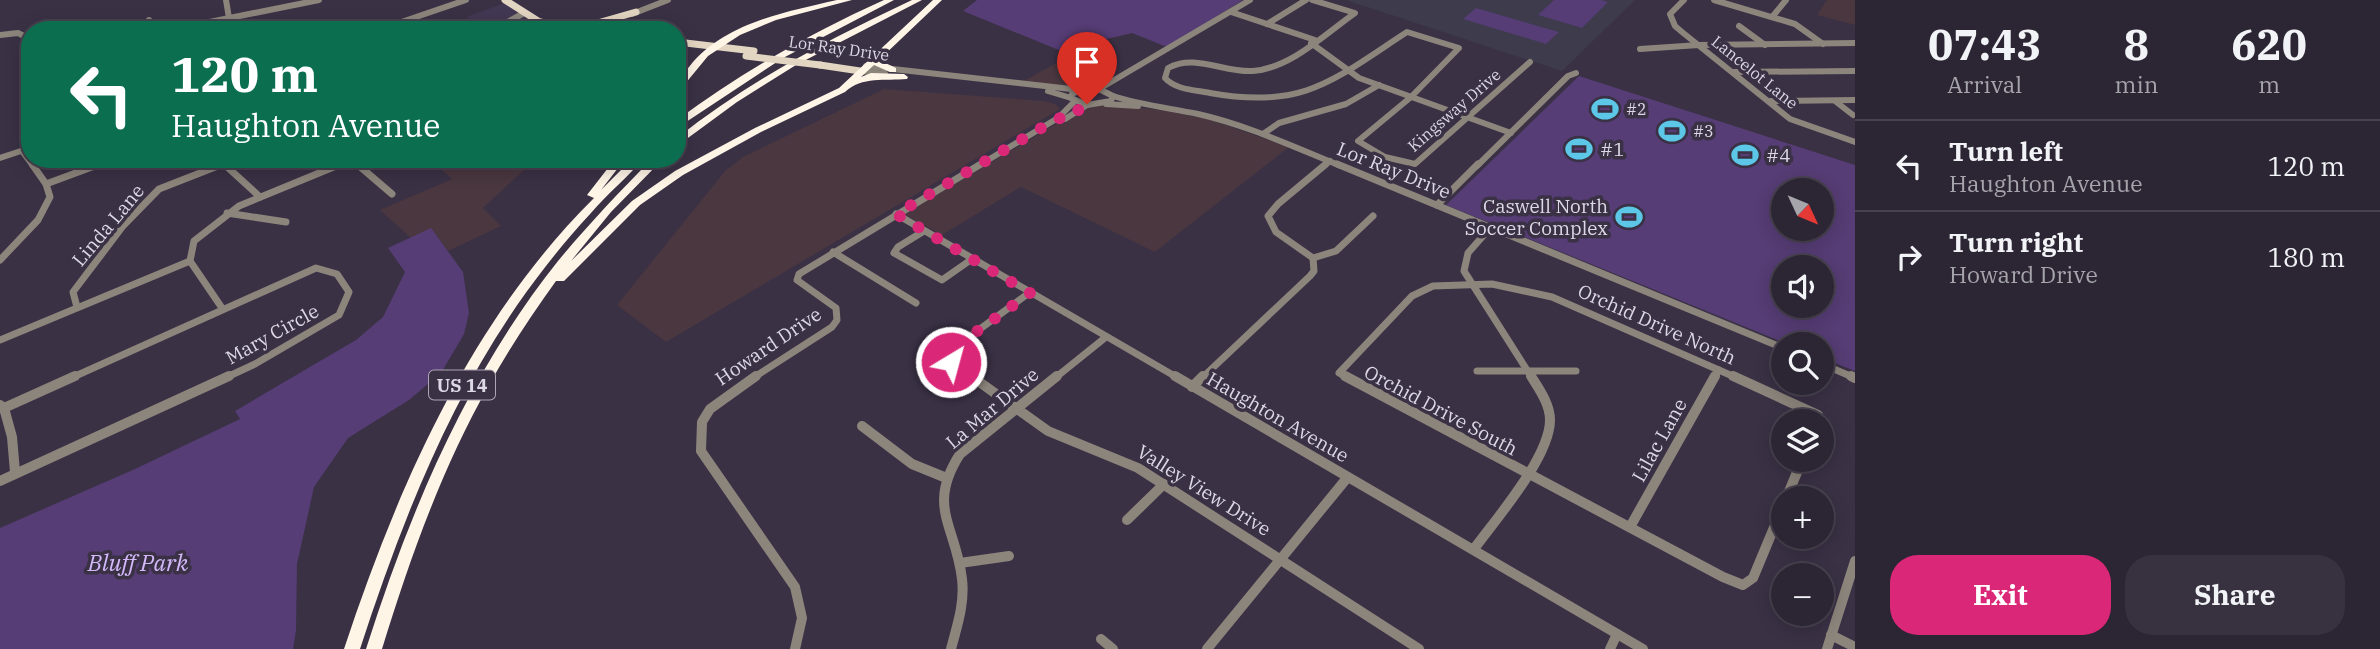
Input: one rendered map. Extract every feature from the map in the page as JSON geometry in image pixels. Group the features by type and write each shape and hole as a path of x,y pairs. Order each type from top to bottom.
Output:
{"highway":[{"path":"686,78 711,49 767,21 848,0"},
{"path":"686,118 721,92 793,47 890,0"},
{"path":"686,136 738,96 783,68 838,37 918,0"},
{"path":"832,97 938,0"},
{"path":"875,57 877,63 894,70"},
{"path":"530,308 607,229 660,186 716,152 832,97 865,78 904,76"},
{"path":"562,238 573,219 613,168"},
{"name":"US 14","path":"352,649 383,554 435,434 502,317 562,238 629,168"},
{"name":"US 14","path":"374,649 409,540 435,477 487,375 544,286 589,230 649,168"}],"main road":[{"path":"505,0 539,21"},
{"path":"604,21 639,11"},
{"path":"622,21 639,11"},
{"name":"Lor Ray Drive","path":"686,44 746,56 863,69"},
{"name":"Lor Ray Drive","path":"686,48 754,51 863,69"}],"street":[{"path":"226,0 230,21"},
{"path":"215,21 319,0"},
{"path":"406,21 467,0"},
{"path":"619,21 668,0"},
{"path":"1099,89 1250,0"},
{"path":"1267,24 1306,0"},
{"name":"Kingsway Drive","path":"1312,0 1355,13 1269,68 1239,71 1182,61 1168,68 1165,78 1170,84 1215,94 1264,98 1297,95 1316,89 1407,32 1459,48 1411,97 1359,142 1385,157 1415,164 1530,62"},
{"name":"Lancelot Lane","path":"1685,0 1670,14 1671,20 1699,45 1800,124 1855,142"},
{"path":"1714,0 1734,2 1801,27 1823,44"},
{"path":"1773,16 1786,0"},
{"path":"1231,12 1313,42 1348,70 1379,85 1511,133"},
{"path":"510,21 524,13"},
{"path":"1740,26 1765,45"},
{"path":"0,35 21,34"},
{"path":"1640,48 1855,43"},
{"name":"Lor Ray Drive","path":"863,69 894,70 1053,91 1087,104 1131,107 1141,105"},
{"name":"Lor Ray Drive","path":"863,69 904,76 1027,87 1099,89 1141,105 1199,114 1263,134 1771,343"},
{"path":"1733,72 1855,71"},
{"path":"1437,205 1567,76 1576,73"},
{"path":"1103,104 1111,101 1110,94 1126,75"},
{"path":"1263,134 1279,123 1346,104 1379,85"},
{"name":"Howard Drive","path":"795,649 803,620 801,601 795,587 701,452 699,438 702,422 710,409 721,399 832,327 837,320 836,308 797,280 799,274 1058,118 1073,99 1072,94 1080,90"},
{"path":"1770,101 1855,100"},
{"path":"1835,101 1853,115"},
{"name":"Howard Drive","path":"1058,118 1065,119 1087,104"},
{"path":"0,158 21,151"},
{"path":"1313,258 1276,232 1268,216 1278,204 1330,161"},
{"path":"0,260 46,208 50,197 37,168"},
{"path":"46,184 90,168"},
{"name":"Linda Lane","path":"76,307 73,292 123,226 159,189 207,168"},
{"path":"228,168 260,197"},
{"path":"222,308 190,261 194,241 227,213 330,168"},
{"path":"362,168 392,194"},
{"path":"227,213 286,222"},
{"name":"Haughton Avenue","path":"896,214 1643,649"},
{"path":"1313,258 1336,251 1373,216"},
{"path":"1474,550 1544,448 1550,422 1548,407 1470,284 1462,263 1490,228"},
{"path":"924,231 898,247 894,253 942,280 972,259"},
{"path":"833,252 916,303"},
{"path":"1192,387 1310,276 1314,271 1313,258"},
{"path":"0,340 190,261"},
{"name":"Mary Circle","path":"0,481 255,364 339,315 349,292 337,274 316,268 2,407"},
{"name":"Orchid Drive North","path":"1470,284 1512,286 1552,297 1808,409"},
{"name":"Orchid Drive South","path":"1470,284 1433,286 1412,296 1339,373 1527,473"},
{"name":"Valley View Drive","path":"1030,293 954,348 951,362 1064,440 1121,459 1164,484 1282,559 1412,647"},
{"name":"La Mar Drive","path":"951,649 963,582 960,563 943,510 941,492 944,477 960,454 1106,337"},
{"path":"1834,369 1855,378"},
{"name":"Lilac Lane","path":"1630,527 1718,370"},
{"path":"1477,371 1576,371"},
{"path":"2,407 12,437 15,472"},
{"path":"862,426 912,464 944,477"},
{"path":"1527,473 1723,578 1743,585 1753,578 1771,535"},
{"path":"1207,649 1347,478"},
{"path":"1127,520 1164,484"},
{"path":"960,563 1009,556"},
{"path":"1827,649 1855,561"},
{"path":"1610,649 1617,634"},
{"path":"1831,635 1855,647"},
{"path":"1101,639 1113,649"}],"shaded area":[{"path":"1346,0 1635,0 1562,71"},
{"path":"1827,0 1855,0 1855,25 1817,15"},
{"path":"505,3 532,21 471,21 466,17"},
{"path":"1071,55 1116,73 1084,91 1022,82"},
{"path":"884,89 1043,101 1055,104 1060,109 666,342 617,305 725,171 743,157"},
{"path":"1093,102 1169,111 1211,120 1289,147 1155,252 1021,187 942,235 904,214"},
{"path":"439,168 526,168 483,208 501,226 448,251 431,229 411,238 380,210 452,179"}],"green space":[{"path":"977,0 1243,0 1167,47 1132,33 1094,42 1071,55 963,11"},
{"path":"1554,0 1608,2 1582,28 1538,15"},
{"path":"1476,8 1559,32 1546,44 1463,19"},
{"name":"Caswell North Soccer Complex","path":"1579,76 1855,165 1855,371 1834,363 1834,332 1771,332 1771,337 1446,205"},
{"name":"Bluff Park","path":"431,228 463,272 469,313 464,334 441,373 409,400 348,438 314,487 297,564 296,630 293,649 0,649 0,528 135,469 240,419 235,411 356,340 383,317 405,272 388,248"}],"place":[{"name":"#2","path":"1605,109"},
{"name":"#3","path":"1672,131"},
{"name":"#1","path":"1579,149"},
{"name":"#4","path":"1745,155"},
{"name":"Caswell North Soccer Complex","path":"1629,217"}],"route":[{"path":"951,362 954,348 1030,293 896,214 1058,118 1065,119 1087,104"}]}
